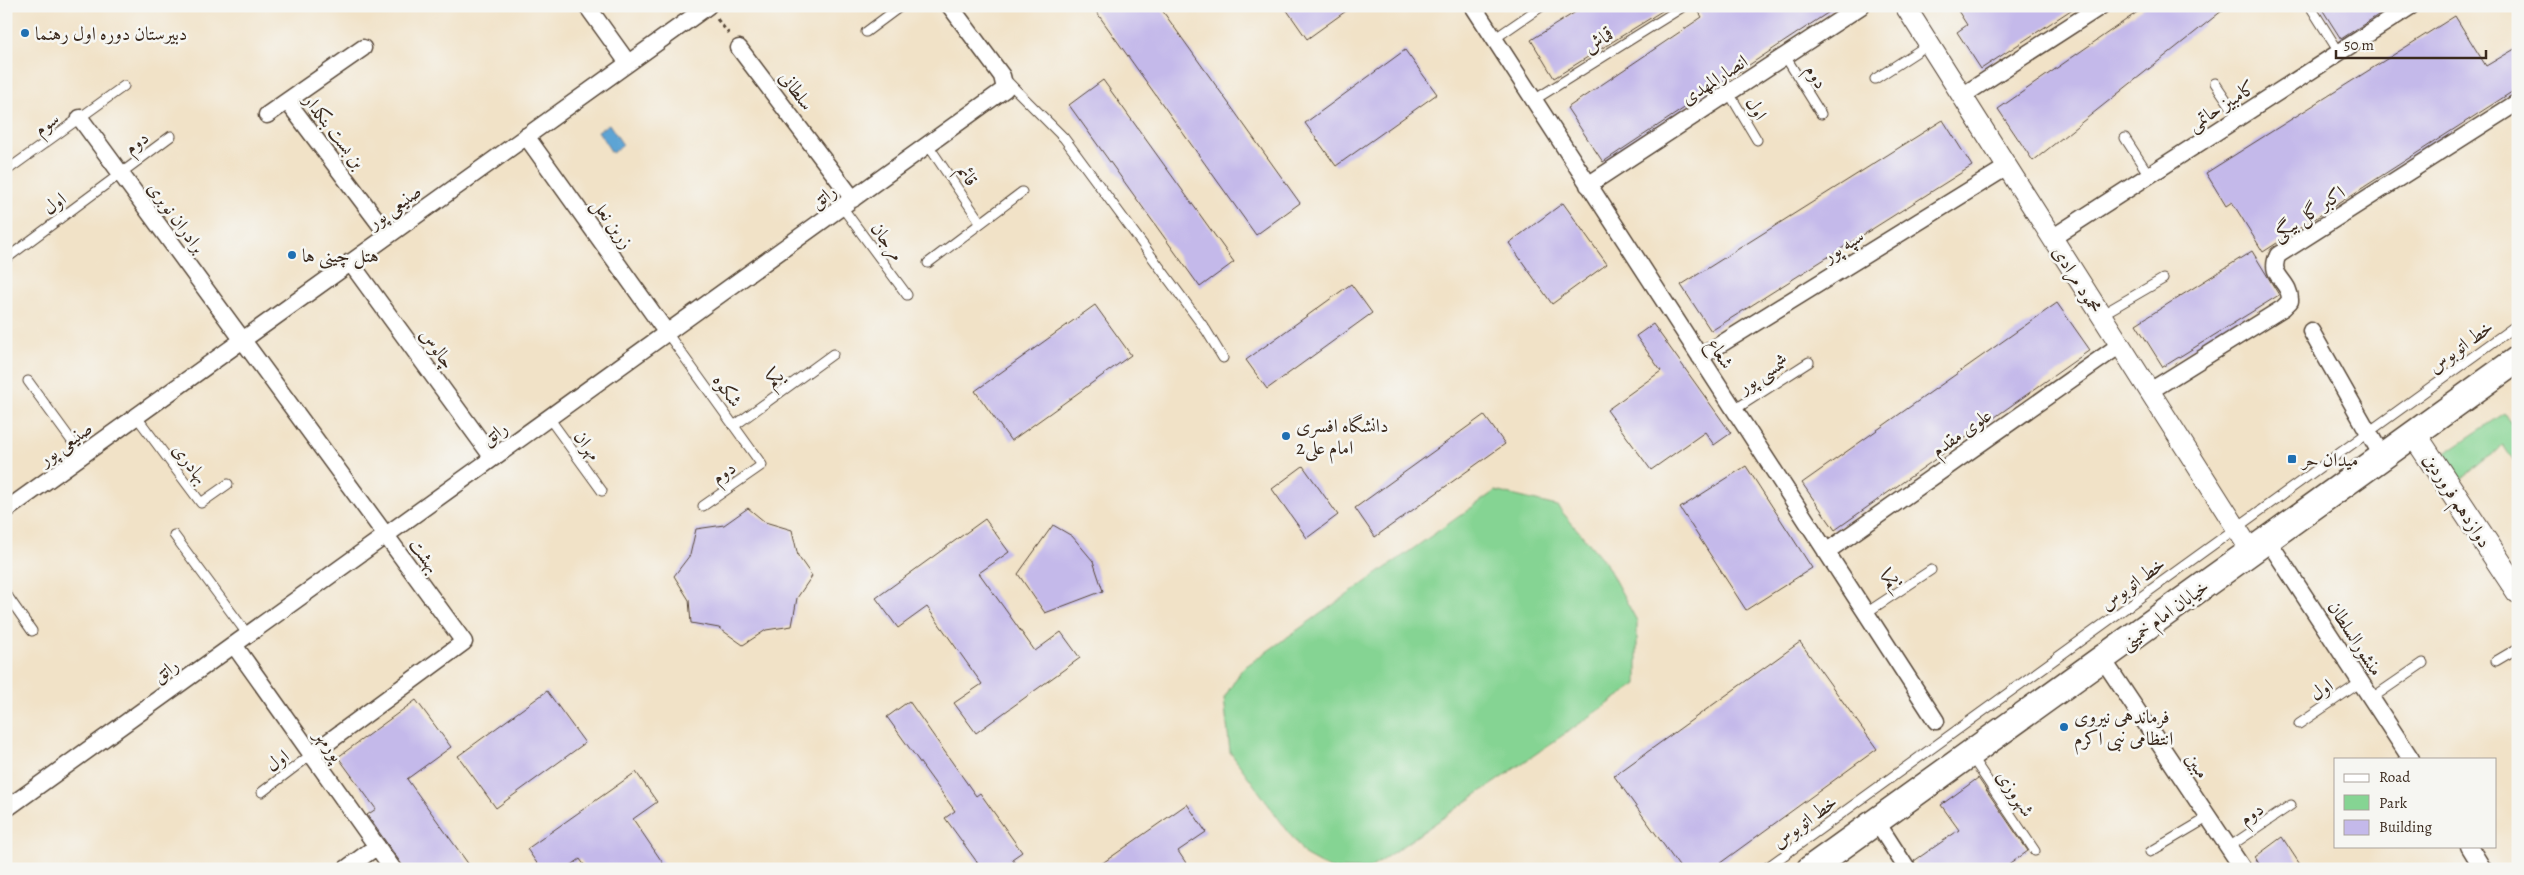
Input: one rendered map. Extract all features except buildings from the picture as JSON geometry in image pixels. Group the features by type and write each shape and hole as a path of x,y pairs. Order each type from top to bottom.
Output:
{"main road":[{"name":"خیابان امام خمینی","path":"1810,869 2518,359"},
{"name":"دوازدهم فروردین","path":"2414,434 2518,591"}],"street":[{"path":"588,6 628,63"},
{"path":"950,6 1004,83"},
{"name":"شعاع","path":"1473,6 1936,721"},
{"name":"انصارالمهدی","path":"1588,185 1861,6"},
{"name":"محمود مرادی","path":"1905,6 2236,528 2259,545"},
{"path":"1962,96 2101,6"},
{"name":"کامبیز حاتمی","path":"2052,238 2411,6"},
{"name":"صنیعی پور","path":"6,510 628,63 710,10"},
{"name":"بن بست بنکدار","path":"362,48 287,101 388,235"},
{"name":"سلطانی","path":"739,48 848,203"},
{"name":"راتق","path":"6,809 928,145 1004,83"},
{"path":"267,114 287,101"},
{"name":"اکبر گل بیگی","path":"2150,391 2283,308 2290,301 2290,292 2275,271 2274,264 2278,255 2518,102"},
{"name":"برادران نوبری","path":"80,118 242,340"},
{"name":"زرین نعل","path":"526,136 667,333"},
{"name":"سپه پور","path":"1700,357 2007,167"},
{"name":"چالوس","path":"350,262 493,458"},
{"path":"2311,332 2382,456"},
{"name":"بهشت","path":"242,340 464,642 312,754"},
{"name":"علوی مقدم","path":"1826,552 2120,345"},
{"name":"منشورالسلطان","path":"2259,545 2361,682 2410,758"},
{"name":"پورمهر","path":"241,640 312,754 393,869"},
{"name":"مبین","path":"2102,658 2243,869"},
{"path":"1876,821 1907,869"},
{"path":"346,869 377,846"},
{"path":"2469,848 2483,869"}],"lane":[{"path":"866,32 901,6"},
{"path":"1494,39 1542,6"},
{"path":"2310,6 2340,52"},
{"name":"قماش","path":"1534,100 1681,8"},
{"path":"1875,79 1929,44"},
{"name":"دوم","path":"1785,56 1821,114"},
{"path":"1004,83 1064,138 1206,330 1223,358"},
{"path":"2215,83 2238,117"},
{"name":"سوم","path":"6,171 124,86"},
{"name":"اول","path":"1729,93 1757,140"},
{"name":"دوم","path":"120,174 171,136"},
{"path":"2125,138 2149,175"},
{"name":"قائم","path":"928,145 981,223"},
{"name":"اول","path":"7,258 120,174"},
{"path":"928,263 1022,192"},
{"name":"مرجان","path":"848,203 907,295"},
{"path":"2101,315 2163,279"},
{"name":"خط اتوبوس","path":"1765,869 2518,324"},
{"name":"شکوه","path":"667,333 762,465"},
{"name":"یکم","path":"734,426 832,354"},
{"name":"شمسی پور","path":"1734,410 1809,362"},
{"path":"28,381 82,455"},
{"name":"بهادری","path":"136,416 201,503 228,484"},
{"name":"مهران","path":"549,418 602,491"},
{"name":"دوم","path":"703,506 762,465"},
{"path":"174,534 241,640"},
{"name":"یکم","path":"1866,613 1931,570"},
{"path":"6,594 32,632"},
{"path":"2496,662 2518,648"},
{"path":"2372,698 2423,663"},
{"name":"اول","path":"2299,724 2361,682"},
{"name":"اول","path":"262,792 312,754"},
{"name":"شهروزی","path":"1969,754 2035,851"},
{"name":"دوم","path":"2229,847 2291,805"},
{"path":"2150,852 2209,818"}],"path":[{"path":"710,10 739,48"}],"green space":[{"path":"2505,413 2518,434 2518,468 2503,445 2460,480 2443,454"},
{"path":"1495,491 1557,506 1605,562 1637,621 1637,684 1369,869 1330,869 1306,856 1230,752 1224,698 1242,669"}],"water":[{"path":"609,124 623,145 612,153 598,131"}],"place":[{"name":"دبیرستان دوره اول رهنما","path":"25,33"},
{"name":"هتل چینی ها","path":"292,255"},
{"name":"دانشگاه افسری امام علی2","path":"1286,436"},
{"name":"میدان حر","path":"2292,459"},
{"name":"فرماندهی نیروی انتظامی نبی اکرم","path":"2064,727"}]}
